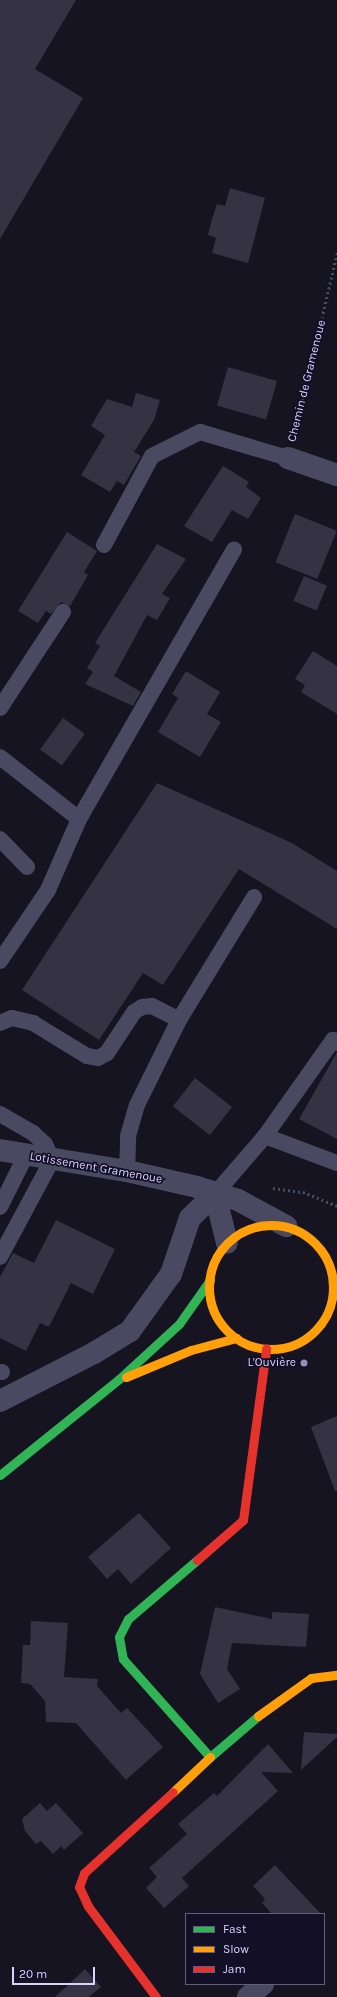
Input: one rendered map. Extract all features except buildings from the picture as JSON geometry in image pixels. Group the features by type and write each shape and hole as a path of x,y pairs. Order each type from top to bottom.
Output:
{"street":[{"name":"Chemin de Gramenoue","path":"288,458 337,475"},
{"name":"Lotissement Gramenoue","path":"0,1150 52,1160 126,1170 238,1200 286,1226"},
{"path":"215,1194 227,1243"},
{"path":"0,1401 94,1353 130,1331 171,1274 190,1218 215,1194"},
{"path":"0,1475 119,1380 179,1324 210,1280 219,1254 227,1243 258,1227 286,1226 310,1238 320,1248 333,1281 333,1298 327,1315"},
{"path":"320,1248 331,1249"},
{"path":"210,1280 215,1312 236,1338 266,1349 301,1341 316,1330 327,1315 337,1307"},
{"path":"119,1380 191,1350 236,1338"},
{"path":"210,1757 123,1659 119,1637 128,1619 243,1520 266,1349"},
{"path":"156,1997 88,1906 79,1887 84,1873 210,1757 281,1696 311,1678 337,1675"},
{"path":"248,1997 262,1985"}],"lane":[{"path":"104,545 152,456 200,432 288,458"},
{"path":"0,961 48,890 80,819 234,549"},
{"path":"0,708 63,612"},
{"path":"0,757 80,819"},
{"path":"0,839 28,867"},
{"path":"126,1170 128,1136 137,1105 179,1020 254,897"},
{"path":"0,1023 12,1018 33,1022 87,1056 98,1058 107,1053 134,1012 142,1007 152,1006 179,1020"},
{"path":"215,1194 265,1136 333,1040 337,1042"},
{"path":"0,1114 33,1133 45,1144 52,1160 0,1257"},
{"path":"265,1136 337,1163"},
{"path":"0,1206 26,1155"}],"path":[{"name":"Chemin de Gramenoue","path":"288,458 337,253"},
{"path":"269,1188 303,1192 337,1206"}],"traffic: fast":[{"path":"0,1475 119,1379 179,1324 210,1280"},
{"path":"197,1560 128,1619 119,1637 123,1659 210,1757 258,1716"}],"traffic: slow":[{"path":"271,1225 283,1226 295,1230 315,1243 328,1263 332,1275 333,1287 332,1299 328,1311 315,1331 295,1344 283,1348 271,1349 259,1348 247,1344 227,1331 214,1311 210,1299 209,1287 210,1275 214,1263 227,1243 247,1230 259,1226 271,1225"},
{"path":"126,1377 191,1350 236,1338"},
{"path":"258,1716 311,1678 337,1675"},
{"path":"173,1792 210,1757"}],"traffic: jam":[{"path":"197,1560 243,1520 266,1349"},
{"path":"156,1997 88,1906 79,1887 84,1873 173,1792"}],"place":[{"name":"L'Ouvière","path":"304,1363"}]}
